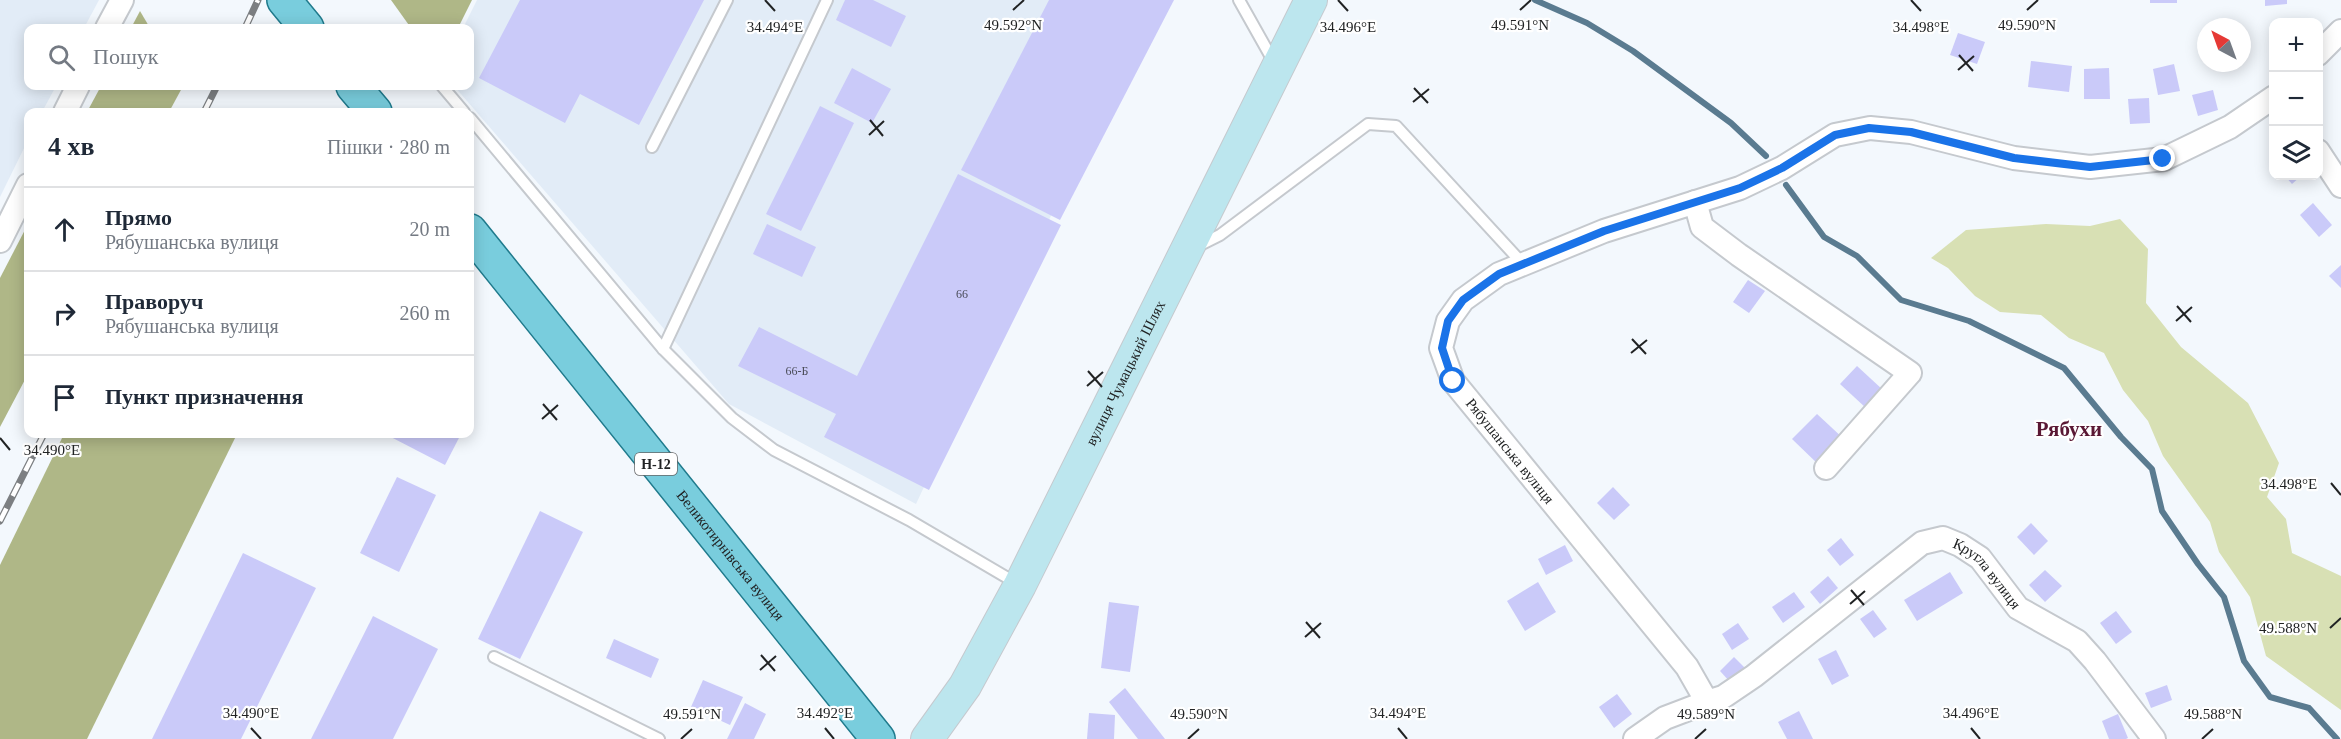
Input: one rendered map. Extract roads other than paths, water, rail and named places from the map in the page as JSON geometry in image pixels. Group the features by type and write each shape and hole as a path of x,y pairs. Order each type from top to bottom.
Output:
{"main road":[{"path":"284,0 304,24"},
{"name":"вулиця Чумацький Шлях","path":"927,739 965,686 1020,585 1300,14"},
{"path":"356,90 372,108"},
{"name":"Великотирнівська вулиця","path":"474,236 878,739"}],"street":[{"path":"109,24 122,0"},
{"path":"2323,50 2341,31"},
{"path":"67,108 76,90"},
{"name":"Рябушанська вулиця","path":"1707,702 1687,667 1453,381 1442,348 1448,321 1463,300 1499,274 1604,231 1740,188 1782,168 1835,135 1869,128 1911,132 2014,158 2090,167 2163,159 2230,128 2269,101"},
{"path":"2323,157 2341,186"},
{"path":"0,241 24,192"},
{"path":"1695,202 1702,227 1910,373 1826,468"},
{"name":"Кругла вулиця","path":"1707,702 1723,697 1754,676 1922,543 1943,538 1960,545 1980,558 2018,608 2077,641 2154,739"},
{"path":"1635,739 1665,718 1707,702"}],"lane":[{"path":"652,147 727,0"},
{"path":"663,349 827,0"},
{"path":"1239,0 1276,67"},
{"path":"445,90 461,108"},
{"path":"474,123 663,349 732,418 774,450 909,520 1020,585"},
{"path":"1184,253 1220,235 1368,124 1396,126 1523,264"},
{"path":"494,657 659,739"}],"waterway":[{"path":"1535,0 1587,23 1633,51 1731,123 1766,156"},
{"path":"1786,185 1824,237 1857,256 1901,300 1969,321 2064,368 2121,437 2152,469 2162,511 2224,597 2244,661 2270,697 2309,708 2337,739"}],"railway":[{"path":"247,24 258,0"},
{"path":"206,108 215,90"},
{"path":"0,521 42,438"}],"district":[{"name":"Рябухи","path":"2069,429"}]}
